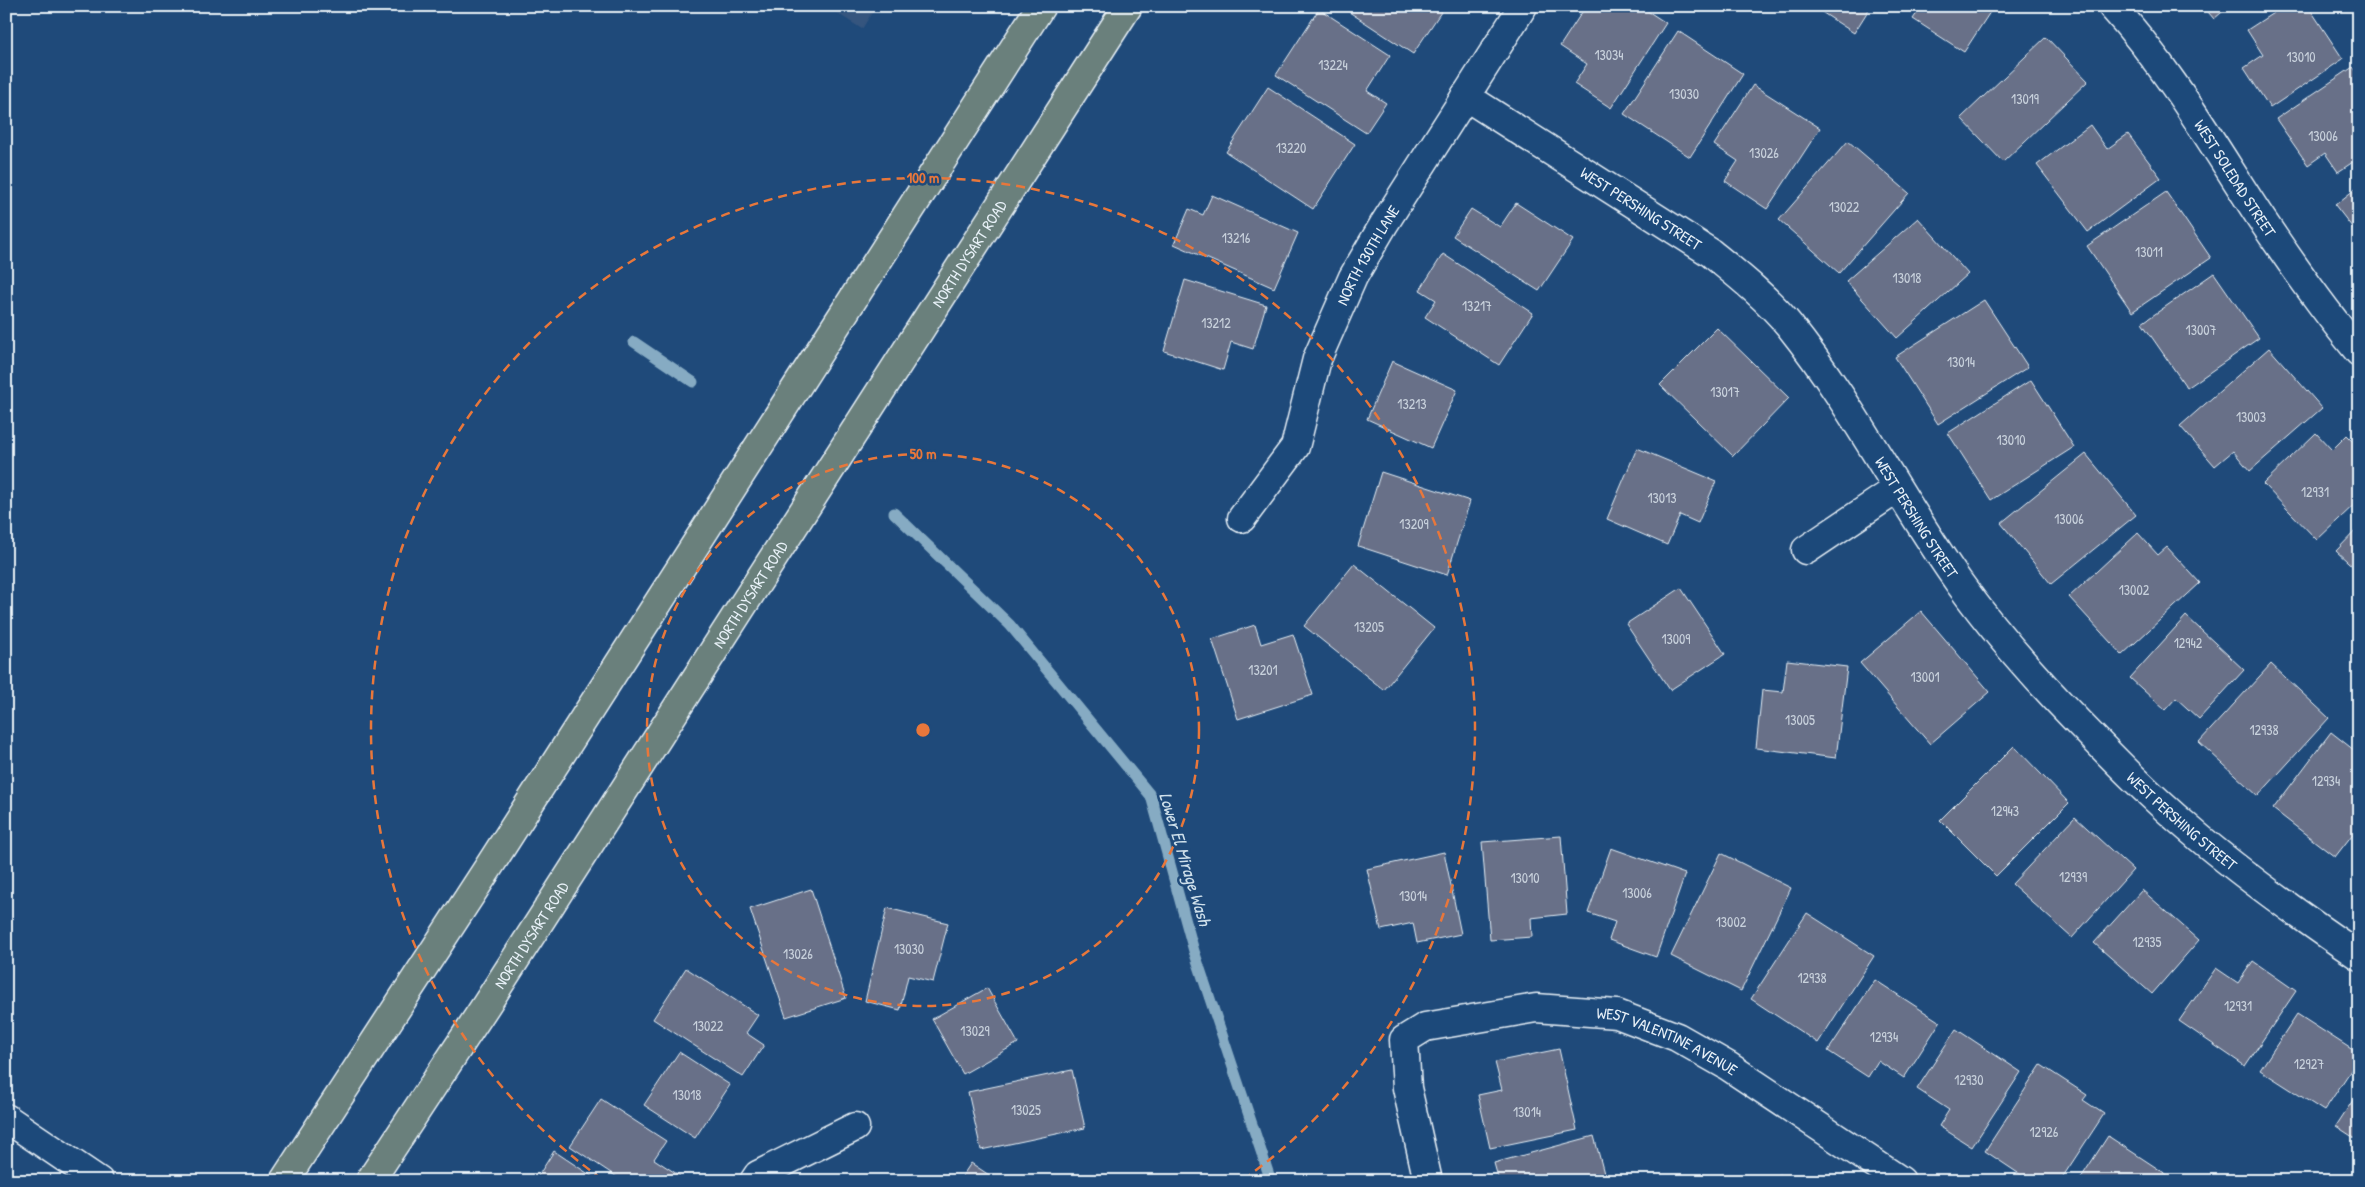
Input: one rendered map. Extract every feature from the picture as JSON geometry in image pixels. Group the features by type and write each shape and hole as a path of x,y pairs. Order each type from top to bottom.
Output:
{"main road":[{"path":"284,1181 501,848 1041,6"},
{"name":"NORTH DYSART ROAD","path":"370,1181 502,980 1128,6"}],"street":[{"name":"NORTH 130TH LANE","path":"1242,518 1295,447 1317,359 1353,277 1384,224 1523,6"},
{"name":"WEST SOLEDAD STREET","path":"2112,6 2136,33 2187,102 2260,217 2328,315 2359,352"},
{"name":"WEST PERSHING STREET","path":"1465,96 1711,253 1747,282 1788,324 1827,377 1897,489 1960,584 2005,642 2120,765 2186,827 2240,871 2359,956"},
{"path":"1806,550 1897,489"},
{"name":"WEST VALENTINE AVENUE","path":"1428,1181 1407,1088 1404,1040 1425,1027 1536,1008 1617,1014 1677,1037 1728,1066 1901,1181"},
{"path":"6,1118 99,1181"},
{"path":"754,1181 758,1175 855,1127"}],"shaded area":[{"path":"826,6 876,6 862,29"}],"building":[{"path":"1340,6 1445,6 1413,54"},
{"path":"1586,6 1640,6 1666,23 1611,108 1574,84 1587,64 1560,46"},
{"path":"1819,6 1871,6 1854,33 1817,9"},
{"path":"1922,6 1994,6 1964,52 1913,19"},
{"path":"2203,6 2229,6 2214,19"},
{"path":"2284,6 2308,6 2343,59 2270,108 2244,68 2263,55 2247,30"},
{"path":"1319,9 1390,55 1367,91 1386,103 1366,133 1276,75"},
{"path":"1678,31 1743,74 1690,157 1624,114"},
{"path":"2046,37 2088,81 2003,162 1961,118"},
{"path":"2353,67 2359,75 2359,158 2338,172 2325,153 2308,165 2276,119"},
{"path":"1753,85 1820,128 1767,209 1725,181 1738,161 1714,145"},
{"path":"1268,87 1355,144 1313,209 1226,152"},
{"path":"2090,125 2107,149 2128,134 2161,178 2088,232 2037,165"},
{"path":"1848,141 1909,193 1839,273 1779,220"},
{"path":"2359,186 2359,236 2335,205"},
{"path":"2166,192 2211,258 2132,312 2087,246"},
{"path":"1212,195 1298,233 1274,288 1174,244 1189,209 1203,215"},
{"path":"1516,203 1573,240 1539,291 1453,236 1471,209 1500,227"},
{"path":"1918,218 1968,274 1897,338 1846,281"},
{"path":"1443,254 1533,313 1499,365 1425,317 1436,300 1420,290"},
{"path":"2214,273 2259,338 2187,388 2142,323"},
{"path":"1185,280 1266,305 1253,349 1231,342 1223,370 1164,351"},
{"path":"1984,300 2028,367 1938,424 1895,357"},
{"path":"1717,328 1789,398 1733,456 1660,385"},
{"path":"2269,348 2322,408 2250,471 2233,451 2215,466 2180,426"},
{"path":"1392,361 1457,390 1431,448 1367,419"},
{"path":"2031,380 2074,447 1991,500 1948,433"},
{"path":"2316,433 2332,450 2347,435 2359,447 2359,500 2317,540 2263,484"},
{"path":"1637,448 1716,481 1698,523 1680,515 1667,545 1607,519"},
{"path":"2086,454 2136,515 2051,584 2001,523"},
{"path":"1381,472 1470,501 1447,575 1358,546"},
{"path":"2359,527 2359,572 2336,551"},
{"path":"2138,533 2158,555 2167,547 2200,583 2122,655 2069,597"},
{"path":"1354,564 1434,628 1384,690 1304,626"},
{"path":"1681,588 1725,654 1670,690 1626,624"},
{"path":"1921,611 1990,692 1930,744 1860,663"},
{"path":"2186,616 2244,670 2199,719 2176,698 2165,710 2130,678"},
{"path":"1255,625 1261,644 1293,634 1313,695 1238,719 1212,639"},
{"path":"1787,660 1847,667 1836,758 1756,748 1762,690 1783,692"},
{"path":"2271,664 2329,718 2258,796 2199,742"},
{"path":"2331,732 2359,754 2359,826 2335,857 2273,809"},
{"path":"2014,746 2069,803 1996,876 1940,820"},
{"path":"2075,817 2133,870 2072,938 2012,884"},
{"path":"1561,836 1567,914 1531,918 1532,937 1490,940 1482,842"},
{"path":"1611,848 1685,874 1656,957 1609,940 1615,922 1588,913"},
{"path":"1444,852 1461,934 1417,943 1413,923 1381,930 1367,869"},
{"path":"1721,853 1791,888 1741,991 1671,956"},
{"path":"811,889 846,998 786,1017 750,909"},
{"path":"2142,890 2199,940 2152,994 2094,943"},
{"path":"887,908 948,923 933,982 908,976 900,1010 865,1001"},
{"path":"1807,913 1874,956 1818,1043 1751,999"},
{"path":"2253,961 2296,991 2245,1066 2179,1021 2216,968 2238,983"},
{"path":"686,968 758,1015 746,1033 764,1045 743,1077 653,1019"},
{"path":"1875,980 1940,1022 1904,1078 1878,1061 1868,1077 1828,1051"},
{"path":"987,988 1018,1043 963,1074 932,1019"},
{"path":"2297,1014 2359,1054 2359,1058 2324,1111 2260,1070"},
{"path":"1956,1029 2021,1072 1972,1147 1939,1126 1949,1110 1917,1089"},
{"path":"1559,1049 1577,1130 1490,1148 1478,1095 1502,1090 1495,1062"},
{"path":"679,1052 730,1085 695,1138 644,1105"},
{"path":"2041,1065 2087,1095 2083,1100 2104,1114 2060,1181 2030,1181 1985,1151"},
{"path":"1072,1070 1085,1128 981,1150 968,1092"},
{"path":"2359,1091 2359,1141 2336,1126"},
{"path":"601,1099 666,1141 654,1159 680,1176 677,1181 623,1181 570,1146"},
{"path":"1594,1136 1606,1181 1499,1181 1494,1163"},
{"path":"2108,1136 2172,1178 2171,1181 2079,1181"},
{"path":"554,1151 599,1181 535,1181"},
{"path":"971,1163 998,1181 959,1181"},
{"path":"1779,1174 1790,1181 1774,1181"}],"waterway":[{"path":"634,342 693,382"},
{"name":"Lower El Mirage Wash","path":"894,513 1010,625 1151,796 1194,951 1271,1181"}]}
